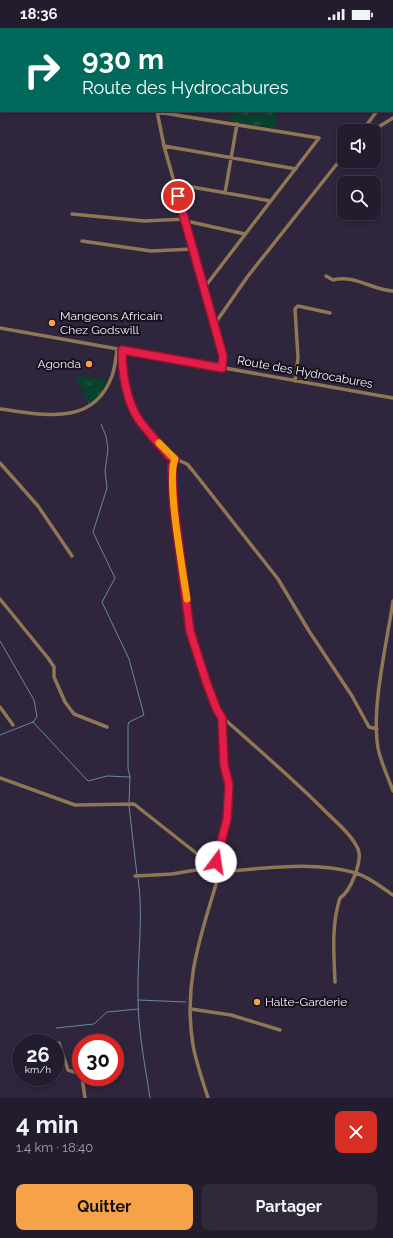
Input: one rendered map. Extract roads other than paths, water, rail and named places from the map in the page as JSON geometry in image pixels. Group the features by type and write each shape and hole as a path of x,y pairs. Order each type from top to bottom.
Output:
{"street":[{"path":"157,112 164,146 223,356 222,368"},
{"path":"163,112 319,138 204,288"},
{"path":"367,124 376,112"},
{"path":"381,125 393,118"},
{"path":"225,193 237,124"},
{"path":"164,146 296,169"},
{"path":"214,324 248,276 337,164"},
{"path":"175,184 271,201"},
{"path":"72,214 144,221 185,220 246,234"},
{"path":"82,241 151,251 193,249"},
{"path":"326,276 333,280 347,279 362,281 393,291"},
{"path":"295,381 298,358 295,309 298,306 330,313"},
{"name":"Route des Hydrocabures","path":"0,328 393,398"},
{"path":"0,409 62,416 76,413 91,405 102,396 112,375 117,349"},
{"path":"122,350 122,367 138,419 169,456 187,464 278,579 309,631 352,696 368,727 377,729"},
{"path":"175,459 172,466 174,508 190,631 217,710 222,718 296,781 336,821 358,849 359,856 356,873 345,895 340,898 338,905 332,940 335,982"},
{"path":"0,463 38,506 72,556"},
{"path":"0,599 54,667 54,677 65,702 74,714 107,727"},
{"path":"393,601 379,694 377,729 378,747 393,791"},
{"path":"0,707 13,725"},
{"path":"214,867 227,812 229,785 224,765 222,718"},
{"path":"0,778 75,805 131,803 139,807 214,867 217,872 217,881 194,959 191,978 193,1045 208,1098"},
{"path":"217,872 303,866 356,873 364,876 393,895"},
{"path":"137,876 172,874 214,867"},
{"path":"191,1008 231,1015 280,1030"},
{"path":"64,1058 68,1070 72,1072"},
{"path":"83,1086 85,1098"}],"waterway":[{"path":"101,424 106,436 108,449 105,471 107,488 93,532 115,578 102,602 129,659 144,715 129,722 128,725 128,768 130,777"},
{"path":"0,641 34,700 37,717 33,722 0,735"},
{"path":"33,722 88,781 107,776 130,777 129,803"},
{"path":"129,806 137,875"},
{"path":"138,878 140,893 138,1010 150,1098"},
{"path":"138,1000 186,1002"},
{"path":"56,1028 94,1024 107,1012 139,1009"}],"place":[{"name":"Mangeons Africain Chez Godswill","path":"52,323"},
{"name":"Agonda","path":"89,364"},
{"name":"Halte-Garderie","path":"257,1002"}]}
